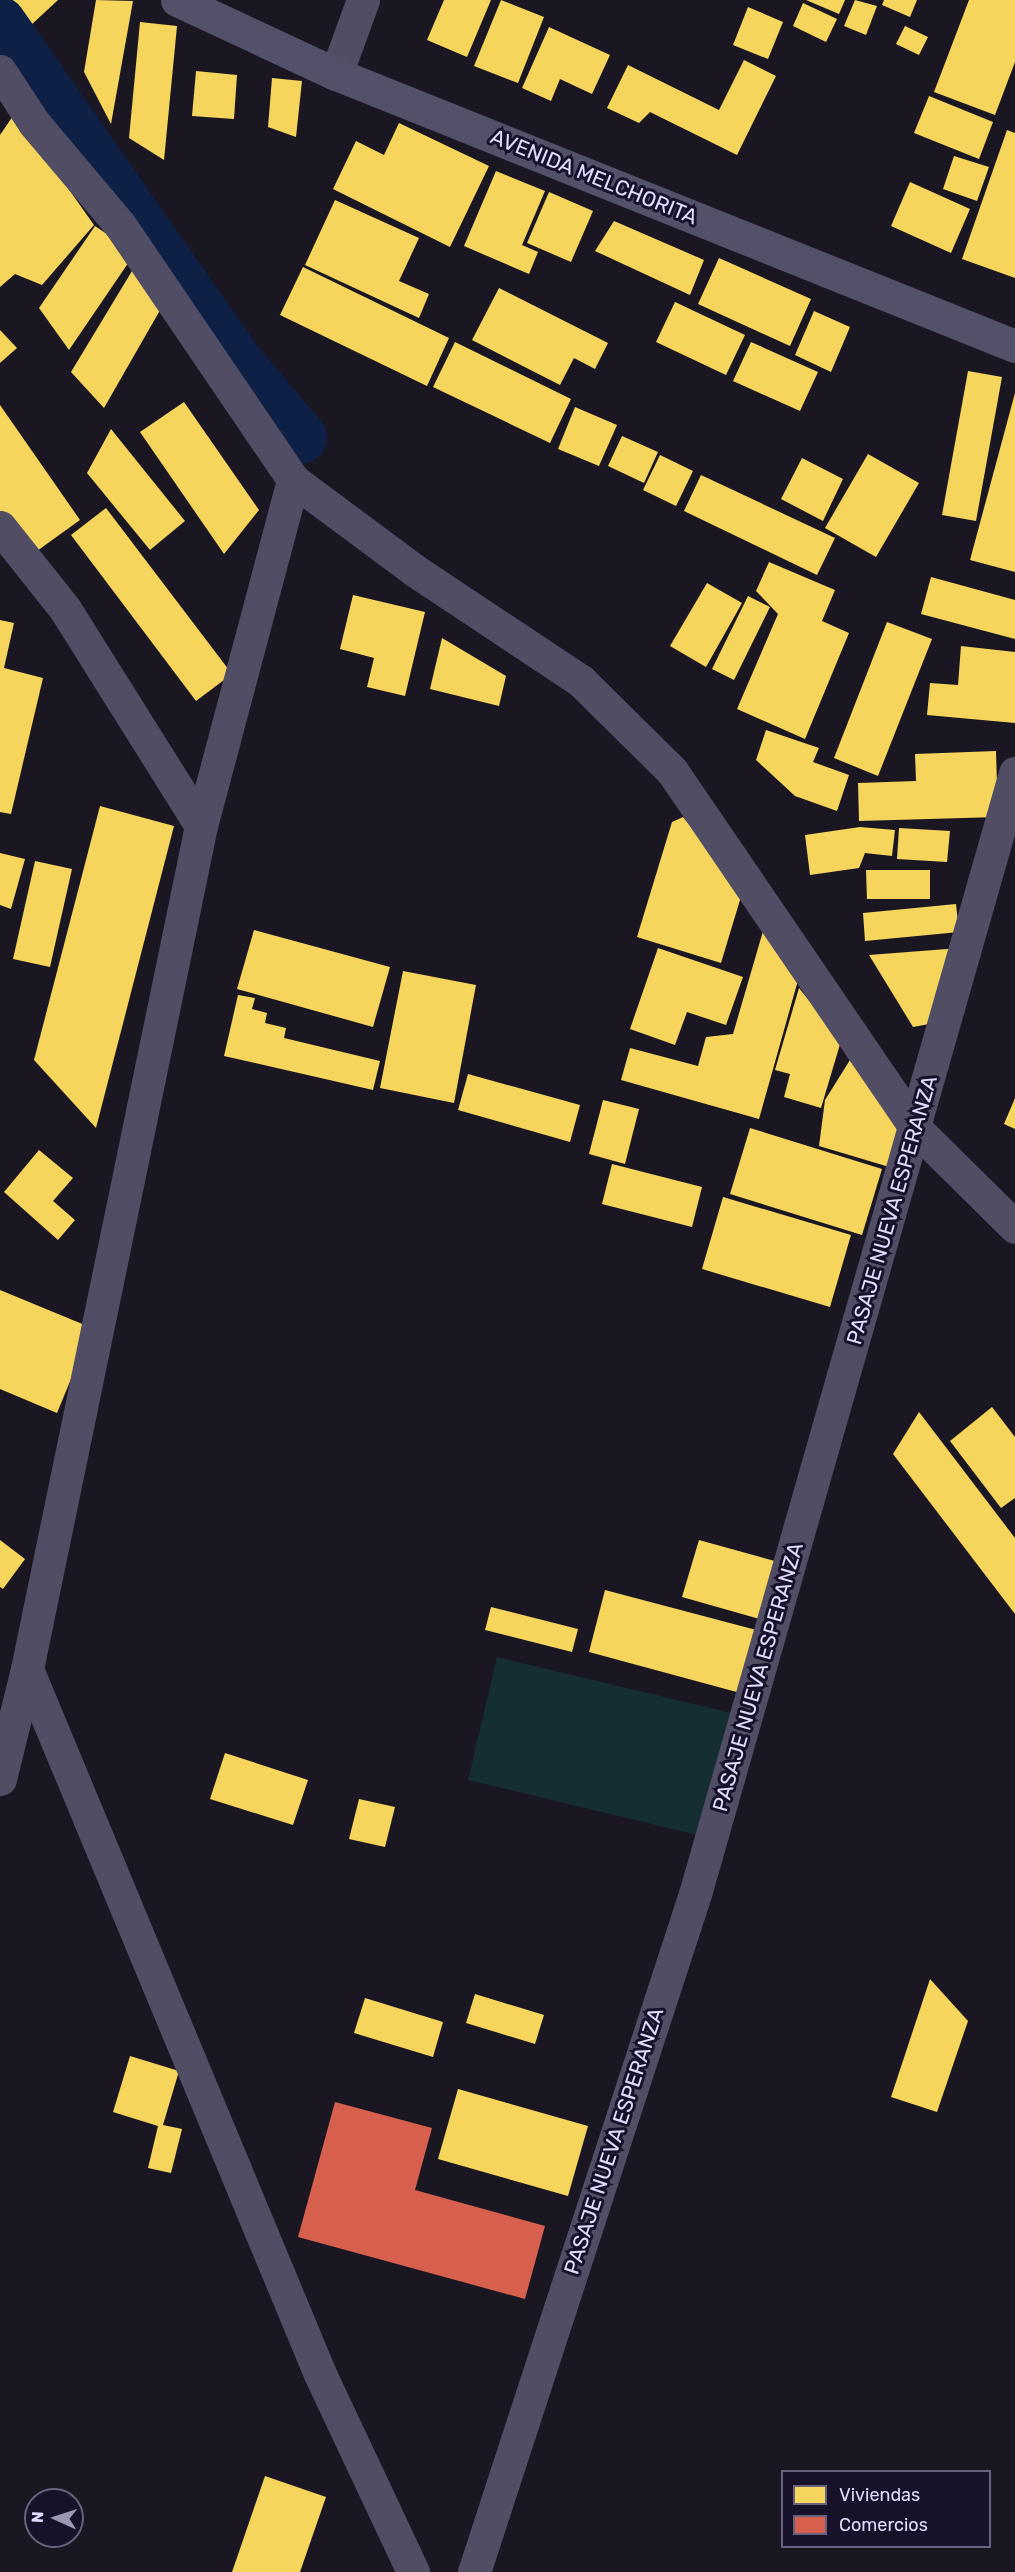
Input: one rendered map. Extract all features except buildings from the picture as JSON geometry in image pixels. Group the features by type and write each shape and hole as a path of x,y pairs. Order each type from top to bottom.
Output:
{"main road":[{"name":"AVENIDA MELCHORITA","path":"177,0 336,74 1015,346"}],"street":[{"path":"336,74 363,0"},
{"path":"0,71 34,123 120,225 293,480 414,570 580,681 672,771 916,1128 1013,1222"},
{"path":"0,1779 27,1669 201,826 293,480"},
{"path":"0,527 65,609 201,826"},
{"name":"PASAJE NUEVA ESPERANZA","path":"474,2572 695,1894 916,1128 1015,773"},
{"path":"27,1669 320,2374 413,2572"}],"green space":[{"path":"497,1657 740,1715 710,1838 468,1780"}],"waterway":[{"path":"0,22 234,358 301,437"}]}
